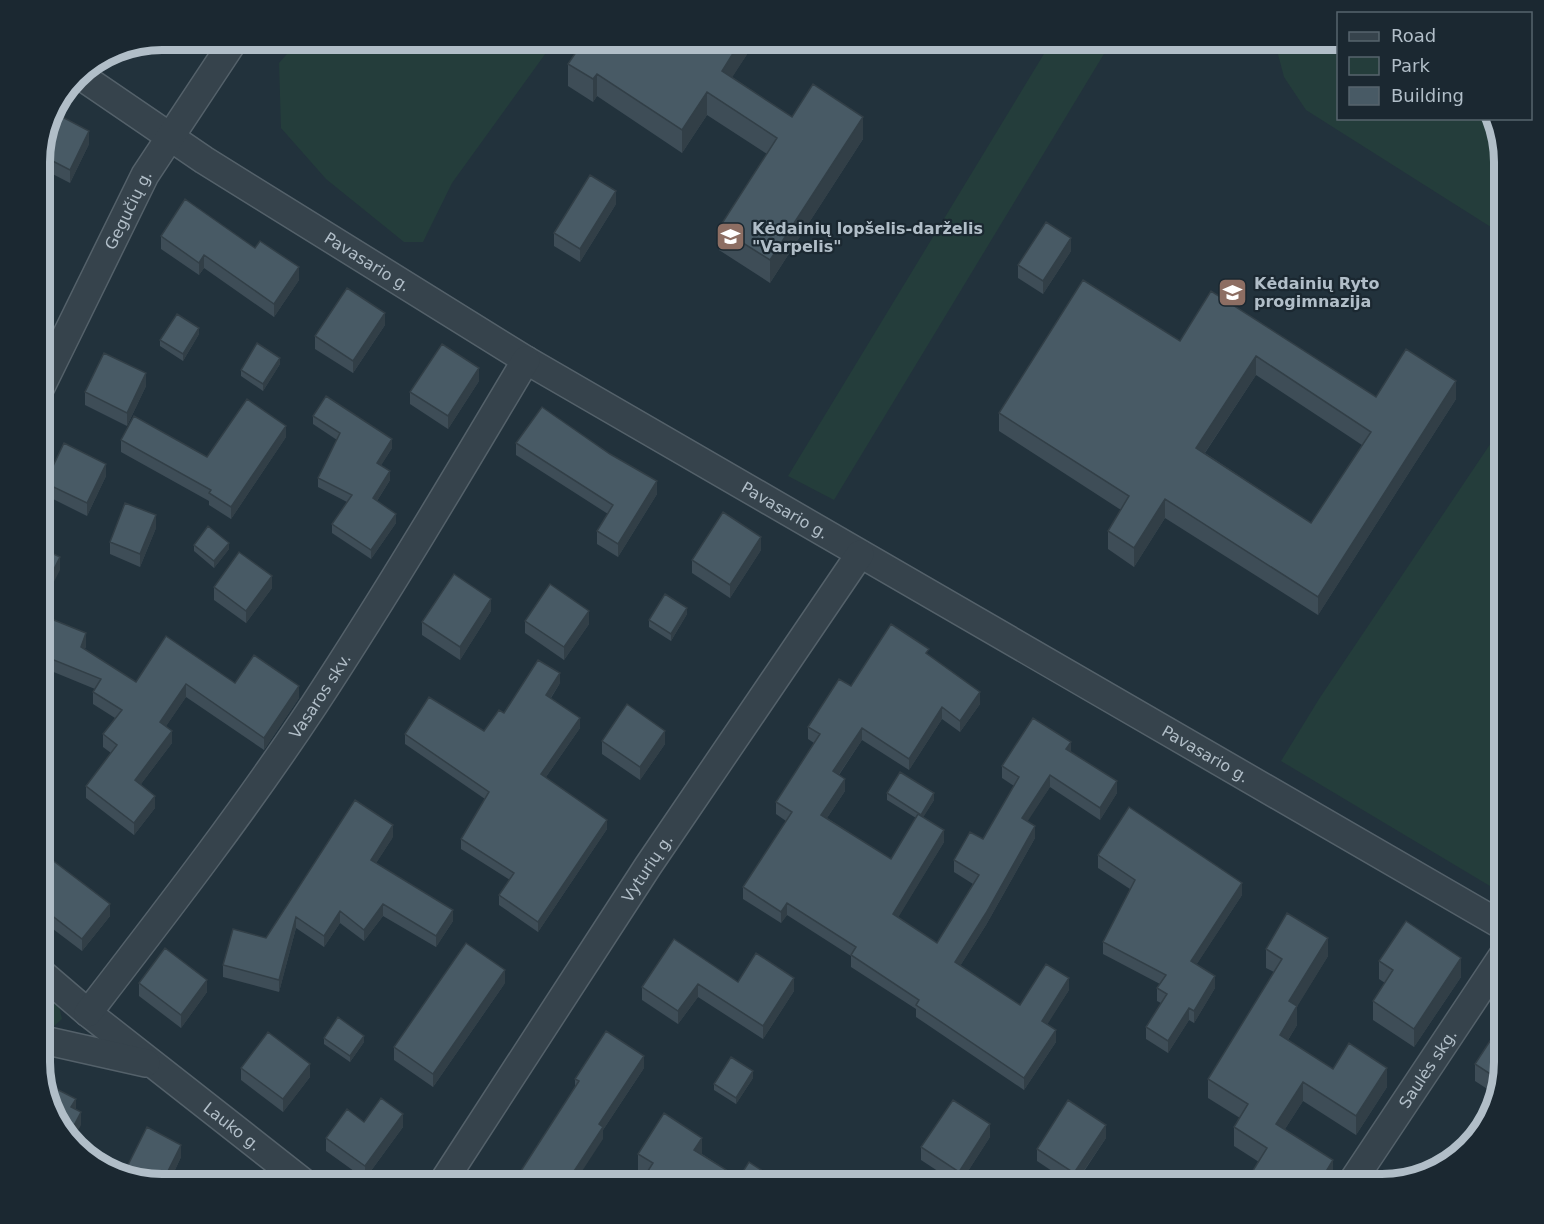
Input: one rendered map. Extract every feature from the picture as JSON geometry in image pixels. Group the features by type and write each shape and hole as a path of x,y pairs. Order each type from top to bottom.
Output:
{"street":[{"name":"Gegučių g.","path":"50,369 145,176 169,136 228,50"},
{"name":"Pavasario g.","path":"86,79 214,166 526,360 1494,921"},
{"name":"Vasaros skv.","path":"88,1013 191,876 312,707 406,562 526,360"},
{"name":"Vyturių g.","path":"448,1174 648,866 860,554"},
{"name":"Saulės skg.","path":"1357,1174 1494,969"},
{"name":"Lauko g.","path":"50,980 88,1013 293,1174"},
{"name":"Lauko g.","path":"50,1042 157,1066"}],"green space":[{"path":"290,50 548,50 452,183 423,242 404,242 326,179 281,128 279,63"},
{"path":"1046,50 1106,50 834,500 788,476"},
{"path":"1277,50 1337,50 1337,120 1486,120 1494,155 1494,229 1306,110 1284,77"},
{"path":"1494,438 1494,888 1281,761 1319,699"},
{"path":"50,999 59,1006 62,1019 53,1027 50,1026"}],"building":[{"path":"578,50 735,50 722,71 792,117 813,84 863,117 770,260 719,228 777,138 707,92 682,130 597,74 593,79 568,64"},
{"path":"60,115 89,131 70,170 50,160 53,133"},
{"path":"590,175 616,191 580,249 554,233"},
{"path":"185,199 255,248 260,241 299,267 274,304 204,255 199,263 161,236"},
{"path":"1046,222 1071,238 1043,281 1018,265"},
{"path":"1083,280 1180,341 1211,291 1376,397 1406,349 1456,381 1318,597 1165,499 1134,548 1108,531 1129,496 999,413","holes":["1256,356 1371,432 1311,523 1196,448"]},
{"path":"347,288 385,313 353,361 315,336"},
{"path":"177,314 199,328 183,354 160,340"},
{"path":"257,343 280,358 263,384 241,370"},
{"path":"442,344 479,368 448,416 410,392"},
{"path":"104,353 146,373 127,413 85,392"},
{"path":"326,396 392,439 377,463 390,471 373,498 396,514 371,550 332,524 352,495 318,478 340,433 313,416"},
{"path":"247,399 286,426 231,507 209,493 211,490 121,440 134,416 207,457"},
{"path":"542,407 610,454 657,481 618,544 597,531 613,505 516,443"},
{"path":"64,443 106,464 87,503 50,485 50,472"},
{"path":"125,503 156,515 140,554 110,542"},
{"path":"723,512 761,537 730,585 692,560"},
{"path":"208,526 229,543 214,561 194,545"},
{"path":"50,552 60,557 50,577"},
{"path":"239,552 272,576 246,611 214,587"},
{"path":"454,574 491,599 460,647 422,622"},
{"path":"550,584 589,611 564,647 525,621"},
{"path":"665,594 687,608 671,634 649,620"},
{"path":"50,618 86,633 81,647 136,682 166,636 235,683 254,655 299,686 264,738 186,684 160,722 172,731 135,780 155,796 134,823 86,786 117,745 103,734 122,710 93,692 101,679 50,658"},
{"path":"891,624 929,649 926,653 980,692 960,721 942,707 909,759 862,728 833,771 845,779 821,815 891,859 918,814 944,830 893,914 937,943 979,875 954,860 970,832 983,839 1019,777 1002,766 1033,718 1071,742 1066,749 1117,781 1100,808 1050,775 1022,818 1035,826 986,913 955,962 1020,1005 1046,964 1069,978 1042,1021 1056,1030 1024,1078 916,1005 919,1000 851,955 856,947 787,903 781,912 743,887 792,812 776,802 820,734 808,727 839,679 851,686"},
{"path":"538,660 560,673 546,695 580,718 541,774 607,820 538,922 499,895 514,873 461,839 489,792 405,734 429,697 484,731 499,710 504,713"},
{"path":"627,704 665,731 640,767 602,741"},
{"path":"900,772 934,793 921,815 887,793"},
{"path":"355,800 393,825 371,860 453,910 436,936 383,904 364,930 340,911 324,936 296,917 279,980 223,965 233,929 266,938"},
{"path":"1129,807 1242,883 1191,961 1215,976 1194,1011 1189,1008 1168,1041 1146,1027 1167,994 1157,988 1166,975 1103,942 1135,880 1098,855"},
{"path":"50,858 110,904 82,939 50,914"},
{"path":"1287,913 1328,938 1289,1001 1297,1006 1280,1035 1333,1069 1349,1043 1387,1068 1356,1116 1303,1082 1276,1124 1333,1160 1325,1174 1251,1174 1267,1148 1234,1127 1248,1104 1208,1079 1282,959 1266,949"},
{"path":"1406,921 1461,958 1414,1029 1373,1001 1393,970 1379,961"},
{"path":"674,939 738,982 756,953 794,978 763,1026 698,984 678,1011 642,987"},
{"path":"466,943 505,970 433,1074 394,1047"},
{"path":"165,948 207,980 181,1015 139,983"},
{"path":"338,1017 364,1036 350,1056 324,1038"},
{"path":"606,1031 644,1056 599,1124 603,1127 572,1174 519,1174 579,1081 575,1079"},
{"path":"268,1032 310,1064 283,1099 241,1068"},
{"path":"1494,1035 1493,1076 1475,1064"},
{"path":"731,1057 753,1071 736,1098 714,1084"},
{"path":"52,1087 76,1099 71,1107 81,1112 72,1129 61,1112"},
{"path":"381,1098 403,1114 365,1166 326,1138 347,1109 364,1122"},
{"path":"953,1100 990,1124 959,1172 921,1147"},
{"path":"1068,1100 1106,1125 1074,1173 1037,1149"},
{"path":"664,1113 702,1138 694,1150 733,1174 646,1174 653,1163 638,1154"},
{"path":"147,1127 181,1145 166,1174 126,1169"},
{"path":"749,1162 767,1174 742,1174"}],"place":[{"name":"Kėdainių lopšelis-darželis \"Varpelis\"","path":"731,237"},
{"name":"Kėdainių Ryto progimnazija","path":"1233,292"}]}
